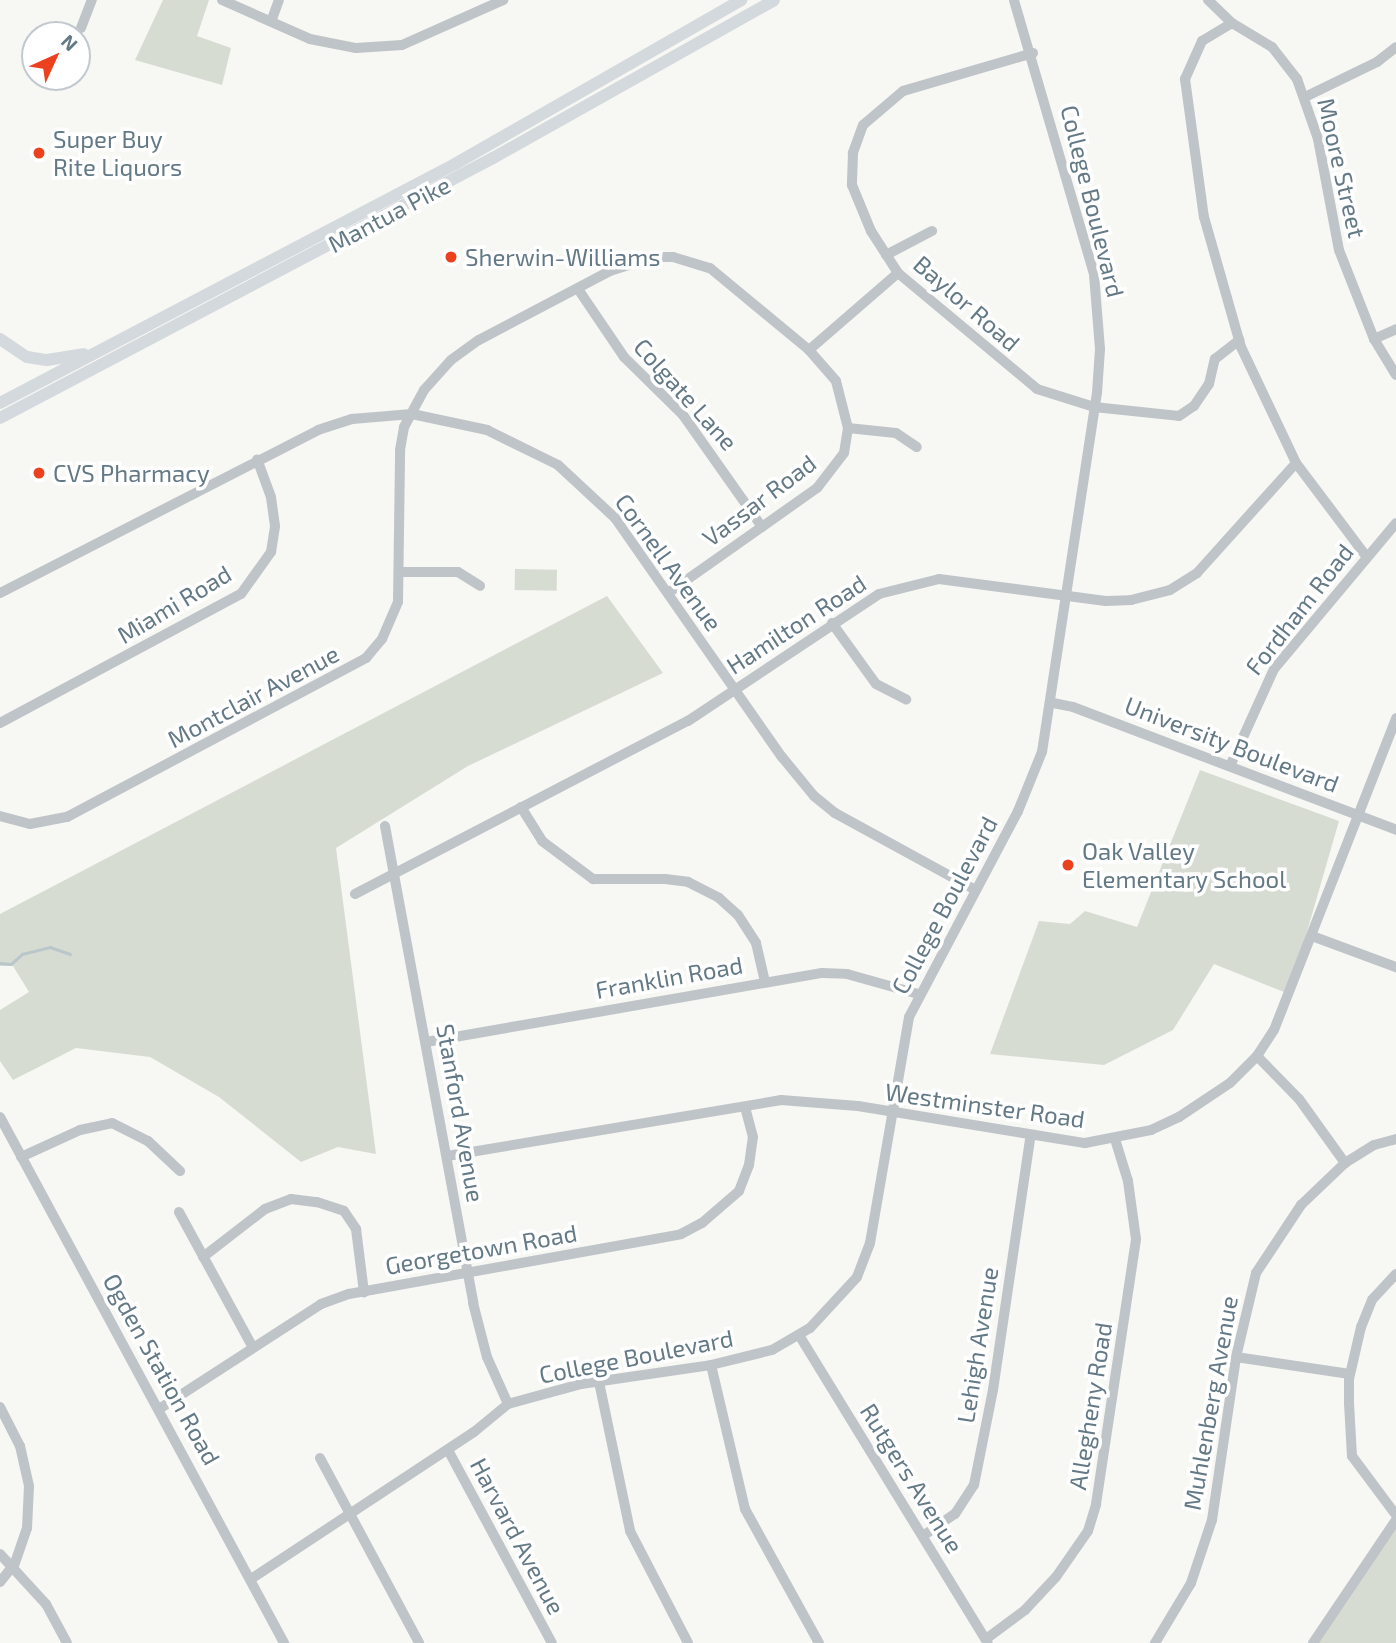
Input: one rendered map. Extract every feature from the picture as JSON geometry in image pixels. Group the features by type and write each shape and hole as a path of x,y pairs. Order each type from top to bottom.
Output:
{"main road":[{"name":"Mantua Pike","path":"0,403 455,164 741,0"},
{"name":"Mantua Pike","path":"0,418 499,155 774,0"},
{"path":"0,339 27,357 47,360 101,349"}],"street":[{"path":"84,21 92,0"},
{"path":"222,0 272,19 325,44 374,47 402,45 503,0"},
{"path":"272,19 279,0"},
{"name":"College Boulevard","path":"251,1578 447,1450 508,1404 599,1382 711,1365 772,1350 799,1335 834,1306 863,1263 875,1216 909,1017 918,993 1034,776 1052,703 1094,407 1100,349 1094,274 1033,52 1014,0"},
{"name":"Moore Street","path":"1208,0 1232,23 1272,47 1305,97 1339,250 1374,339 1396,374"},
{"path":"1232,23 1202,41 1185,79 1204,217 1239,340 1296,463 1366,556"},
{"path":"1305,97 1377,62 1396,47"},
{"name":"Baylor Road","path":"1033,52 903,91 863,125 853,153 852,186 886,255 898,273 1037,389 1094,407 1180,416 1194,406 1209,384 1214,359 1239,340"},
{"path":"886,255 932,231"},
{"name":"Vassar Road","path":"412,414 424,390 452,360 479,340 632,262 654,257 692,261 710,268 809,350 836,381 848,428 844,453 826,481 668,593"},
{"path":"809,350 898,273"},
{"name":"Colgate Lane","path":"578,289 624,357 683,415 762,527"},
{"path":"1374,339 1396,329"},
{"name":"Cornell Avenue","path":"0,593 257,458 352,419 412,414 487,430 558,465 615,518 814,796 835,813 974,889"},
{"name":"Montclair Avenue","path":"0,816 30,824 67,817 354,667 383,639 392,621 400,572 400,450 404,427 412,414"},
{"path":"848,428 896,433 917,447"},
{"name":"Miami Road","path":"0,723 241,594 271,552 275,526 271,497 257,458"},
{"name":"Hamilton Road","path":"355,894 688,721 879,593 939,579 1131,600 1184,582 1220,549 1296,463"},
{"name":"Fordham Road","path":"1230,766 1274,669 1396,523"},
{"path":"400,572 458,572 480,586"},
{"path":"832,623 876,684 906,699"},
{"name":"University Boulevard","path":"1052,703 1073,707 1396,830"},
{"name":"Westminster Road","path":"447,1156 745,1107 812,1100 1030,1138 1085,1143 1115,1139 1179,1117 1230,1083 1257,1056 1275,1030 1396,718"},
{"path":"521,807 542,841 593,879 665,879 688,882 719,898 738,915 756,943 765,982"},
{"name":"Stanford Avenue","path":"385,826 396,871 468,1272 486,1357 508,1404"},
{"path":"1312,936 1396,967"},
{"name":"Franklin Road","path":"426,1042 822,973 846,974 918,993"},
{"path":"1257,1056 1299,1099 1345,1163"},
{"name":"Georgetown Road","path":"159,1409 252,1346 321,1304 364,1292 681,1234 702,1223 738,1191 749,1165 753,1137 745,1107"},
{"name":"Ogden Station Road","path":"0,1117 284,1643"},
{"path":"21,1157 80,1130 112,1123 148,1141 180,1171"},
{"name":"Lehigh Avenue","path":"923,1536 955,1514 974,1485 993,1390 1030,1138"},
{"name":"Allegheny Road","path":"987,1641 1025,1610 1056,1577 1088,1531 1096,1504 1136,1239 1128,1181 1115,1139"},
{"name":"Muhlenberg Avenue","path":"1155,1643 1192,1583 1212,1520 1236,1357 1250,1292 1269,1250 1301,1205 1345,1163 1374,1145 1396,1139"},
{"path":"203,1257 265,1209 291,1199 317,1202 344,1211 356,1229 364,1292"},
{"path":"179,1212 252,1346"},
{"path":"1313,1643 1396,1518 1352,1456 1350,1374 1372,1300 1396,1274"},
{"name":"Rutgers Avenue","path":"799,1335 987,1641"},
{"path":"1236,1357 1350,1374"},
{"path":"711,1365 745,1509 819,1643"},
{"path":"599,1382 630,1531 688,1643"},
{"path":"0,1407 20,1446 29,1486 27,1528 14,1565 0,1582"},
{"name":"Harvard Avenue","path":"447,1450 552,1643"},
{"path":"320,1458 419,1643"},
{"path":"0,1553 14,1565 46,1604 67,1643"}],"shaded area":[{"path":"163,0 209,0 197,36 231,48 222,85 135,60"},
{"path":"515,569 557,570 557,591 515,590"},
{"path":"607,596 663,673 468,766 336,848 376,1154 338,1147 301,1162 219,1097 150,1057 76,1048 13,1080 0,1061 0,1010 29,992 13,966 0,966 0,914"},
{"path":"1200,770 1339,821 1289,994 1214,964 1173,1030 1104,1065 990,1054 1039,921 1070,924 1085,911 1137,927"},
{"path":"1396,1517 1396,1643 1312,1643"}],"waterway":[{"path":"0,963 11,964 22,954 50,947 70,954"}],"place":[{"name":"Super Buy Rite Liquors","path":"39,153"},
{"name":"Sherwin-Williams","path":"451,257"},
{"name":"CVS Pharmacy","path":"39,473"},
{"name":"Oak Valley Elementary School","path":"1068,865"}]}
